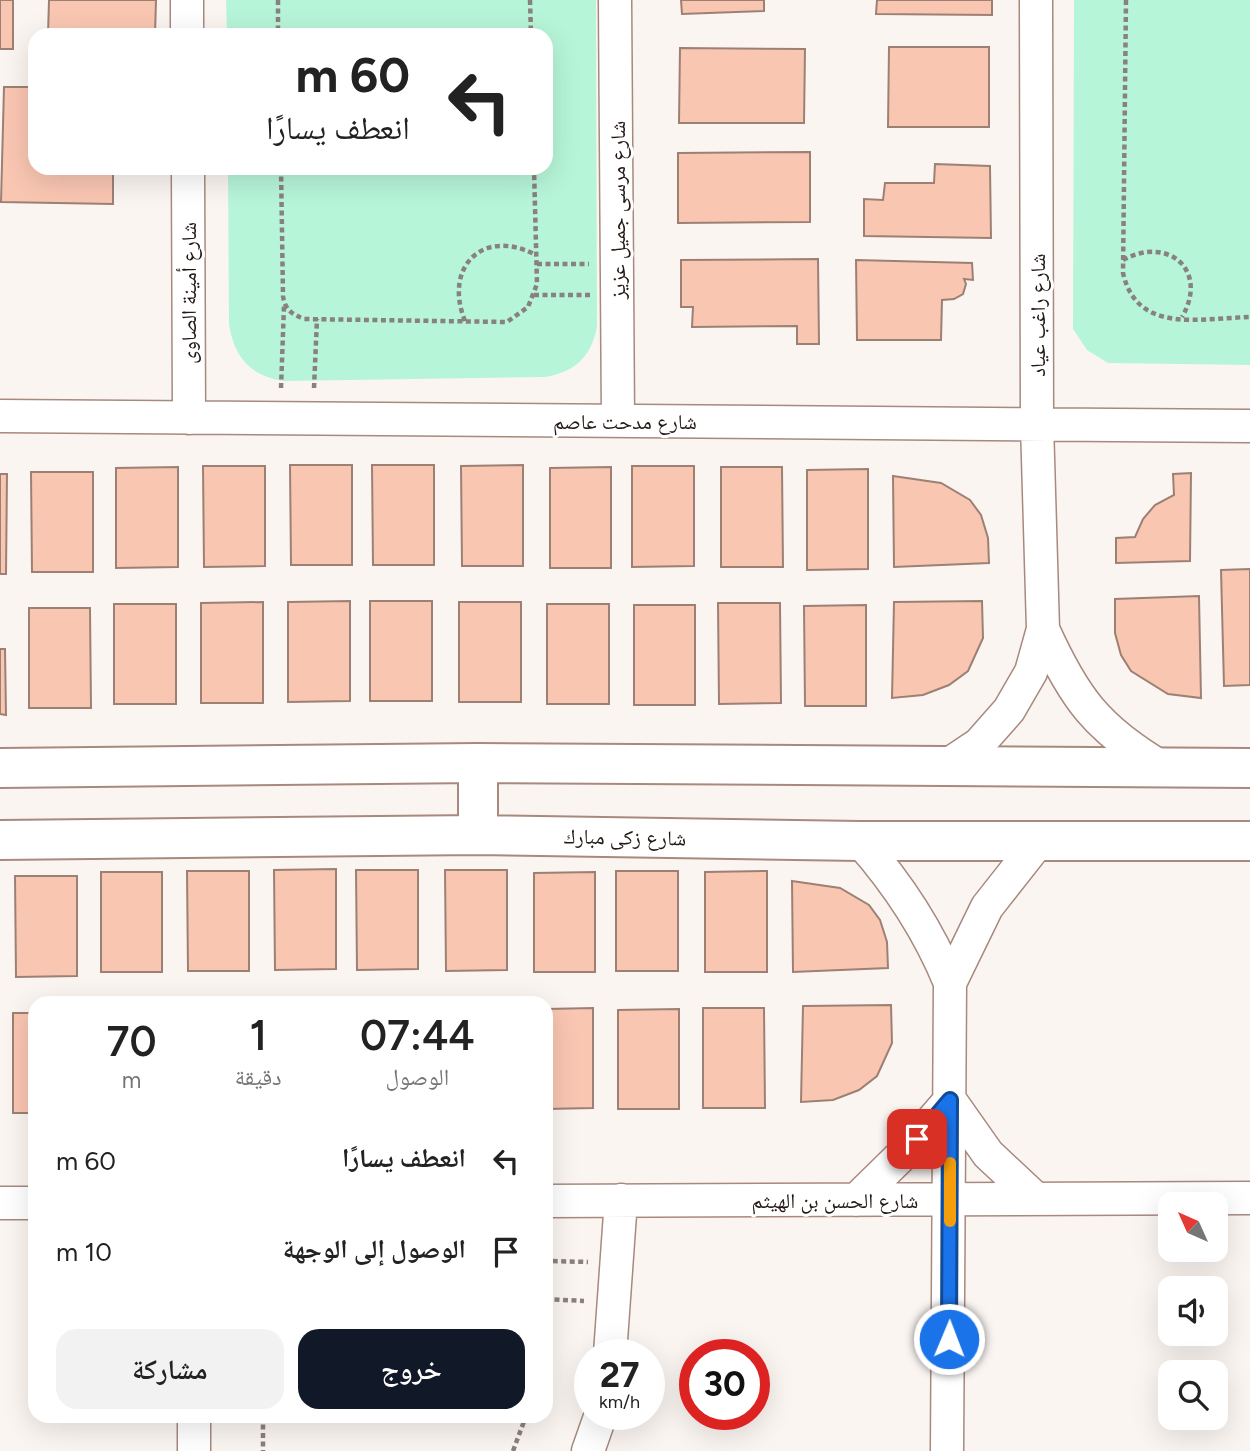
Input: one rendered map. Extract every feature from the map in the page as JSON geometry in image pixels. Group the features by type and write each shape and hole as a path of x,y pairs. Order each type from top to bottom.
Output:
{"street":[{"path":"187,0 187,28"},
{"name":"شارع مرسى جميل عزيز","path":"615,0 618,421"},
{"name":"شارع راغب عياد","path":"943,768 979,744 1009,710 1031,672 1044,629 1037,424 1036,0"},
{"name":"شارع أمينة الصاوى","path":"188,175 189,418"},
{"name":"شارع مدحت عاصم","path":"0,416 1250,426"},
{"name":"شارع راغب عياد","path":"1044,629 1062,673 1089,712 1123,744 1163,768"},
{"path":"0,768 478,763 1250,768"},
{"path":"478,763 478,835"},
{"name":"شارع زكى مبارك","path":"0,840 478,835 860,841 1250,841"},
{"path":"860,841 913,907 950,983"},
{"path":"947,1451 950,983 987,907 1039,841"},
{"path":"950,1100 988,1154 1037,1199"},
{"path":"856,1200 905,1152 950,1100"},
{"name":"شارع الحسن بن الهيثم","path":"553,1201 1250,1198"},
{"path":"611,1339 621,1200"},
{"path":"0,1203 28,1203"},
{"path":"194,1423 194,1451"},
{"path":"588,1451 595,1430"}],"path":[{"path":"278,0 278,28"},
{"path":"530,0 531,28"},
{"path":"1126,0 1123,260 1127,288 1135,302 1162,318 1250,317"},
{"path":"280,418 284,305 281,175"},
{"path":"284,305 293,314 317,319 507,322 528,307 534,295 537,264 534,175"},
{"path":"465,321 457,303 457,282 465,264 480,251 499,244 519,246 537,255"},
{"path":"1123,260 1138,252 1153,250 1168,253 1180,262 1189,275 1192,290 1189,305 1181,318"},
{"path":"537,264 617,279"},
{"path":"534,295 617,279"},
{"path":"313,419 317,319"},
{"path":"553,1261 617,1262"},
{"path":"553,1299 614,1302"},
{"path":"263,1423 263,1451"},
{"path":"513,1451 523,1423"}],"green space":[{"path":"226,0 596,0 597,327 586,355 573,367 545,377 284,381 272,379 253,370 235,347 229,324 228,175 553,175 553,28 227,28"},
{"path":"1074,0 1250,0 1250,365 1108,363 1087,350 1073,329"}],"building":[{"path":"0,0 13,0 13,49 0,49"},
{"path":"49,0 156,0 155,28 48,28"},
{"path":"681,0 764,0 764,11 682,14"},
{"path":"877,0 992,0 992,15 876,14"},
{"path":"889,47 989,47 989,127 888,127"},
{"path":"680,48 805,49 804,123 679,123"},
{"path":"4,87 28,87 28,175 113,175 113,204 1,202"},
{"path":"810,152 810,222 678,223 678,153"},
{"path":"935,164 990,166 991,238 864,236 864,199 883,200 885,183 934,183"},
{"path":"818,259 819,344 797,344 797,326 692,327 693,307 681,307 681,260"},
{"path":"856,260 972,263 973,280 964,279 966,284 963,294 954,299 942,300 941,340 857,340"},
{"path":"290,465 352,465 352,565 291,565"},
{"path":"372,465 434,465 434,565 373,565"},
{"path":"523,465 523,566 462,566 461,466"},
{"path":"203,466 265,466 265,566 204,567"},
{"path":"632,466 694,466 694,566 632,567"},
{"path":"178,467 178,567 116,568 116,468"},
{"path":"611,467 611,568 550,568 550,468"},
{"path":"721,467 782,467 783,567 721,567"},
{"path":"868,469 868,569 807,570 807,470"},
{"path":"31,472 93,472 93,572 32,572"},
{"path":"1191,473 1190,561 1116,563 1116,538 1135,537 1143,519 1155,505 1174,495 1173,474"},
{"path":"0,474 7,474 6,574 0,574"},
{"path":"893,476 941,483 970,500 981,515 988,538 989,563 894,567"},
{"path":"1250,569 1250,685 1224,686 1221,570"},
{"path":"1199,596 1201,698 1168,694 1131,671 1121,655 1115,633 1115,599"},
{"path":"350,601 350,701 288,702 288,602"},
{"path":"370,601 432,601 432,701 370,701"},
{"path":"982,601 983,638 968,671 949,685 923,695 892,698 894,602"},
{"path":"263,602 263,703 201,703 201,603"},
{"path":"459,602 521,602 521,702 459,702"},
{"path":"718,603 780,603 781,703 719,704"},
{"path":"114,604 176,604 176,704 114,704"},
{"path":"547,604 609,604 609,704 547,704"},
{"path":"634,605 695,605 695,705 634,705"},
{"path":"866,605 866,706 805,706 804,606"},
{"path":"29,608 90,608 91,708 29,708"},
{"path":"0,649 5,649 6,715 0,714"},
{"path":"336,869 336,969 275,970 274,870"},
{"path":"356,870 418,870 418,969 357,970"},
{"path":"445,870 507,870 507,970 446,971"},
{"path":"187,871 249,871 249,971 188,971"},
{"path":"616,871 678,871 678,971 616,971"},
{"path":"767,871 767,972 705,972 705,872"},
{"path":"101,872 162,872 162,972 101,972"},
{"path":"595,872 595,972 534,972 534,873"},
{"path":"15,876 77,876 77,976 16,977"},
{"path":"792,881 840,888 869,905 880,920 887,942 888,968 793,972"},
{"path":"891,1005 892,1043 877,1076 859,1090 833,1100 801,1102 803,1006"},
{"path":"593,1008 593,1108 553,1109 553,1009"},
{"path":"703,1008 764,1008 765,1108 703,1108"},
{"path":"679,1009 679,1109 618,1109 618,1010"},
{"path":"13,1013 28,1013 28,1113 13,1113"}],"slow traffic":[{"path":"950,1163 950,1221"}],"route":[{"path":"917,1139 950,1100 949,1339"}]}
